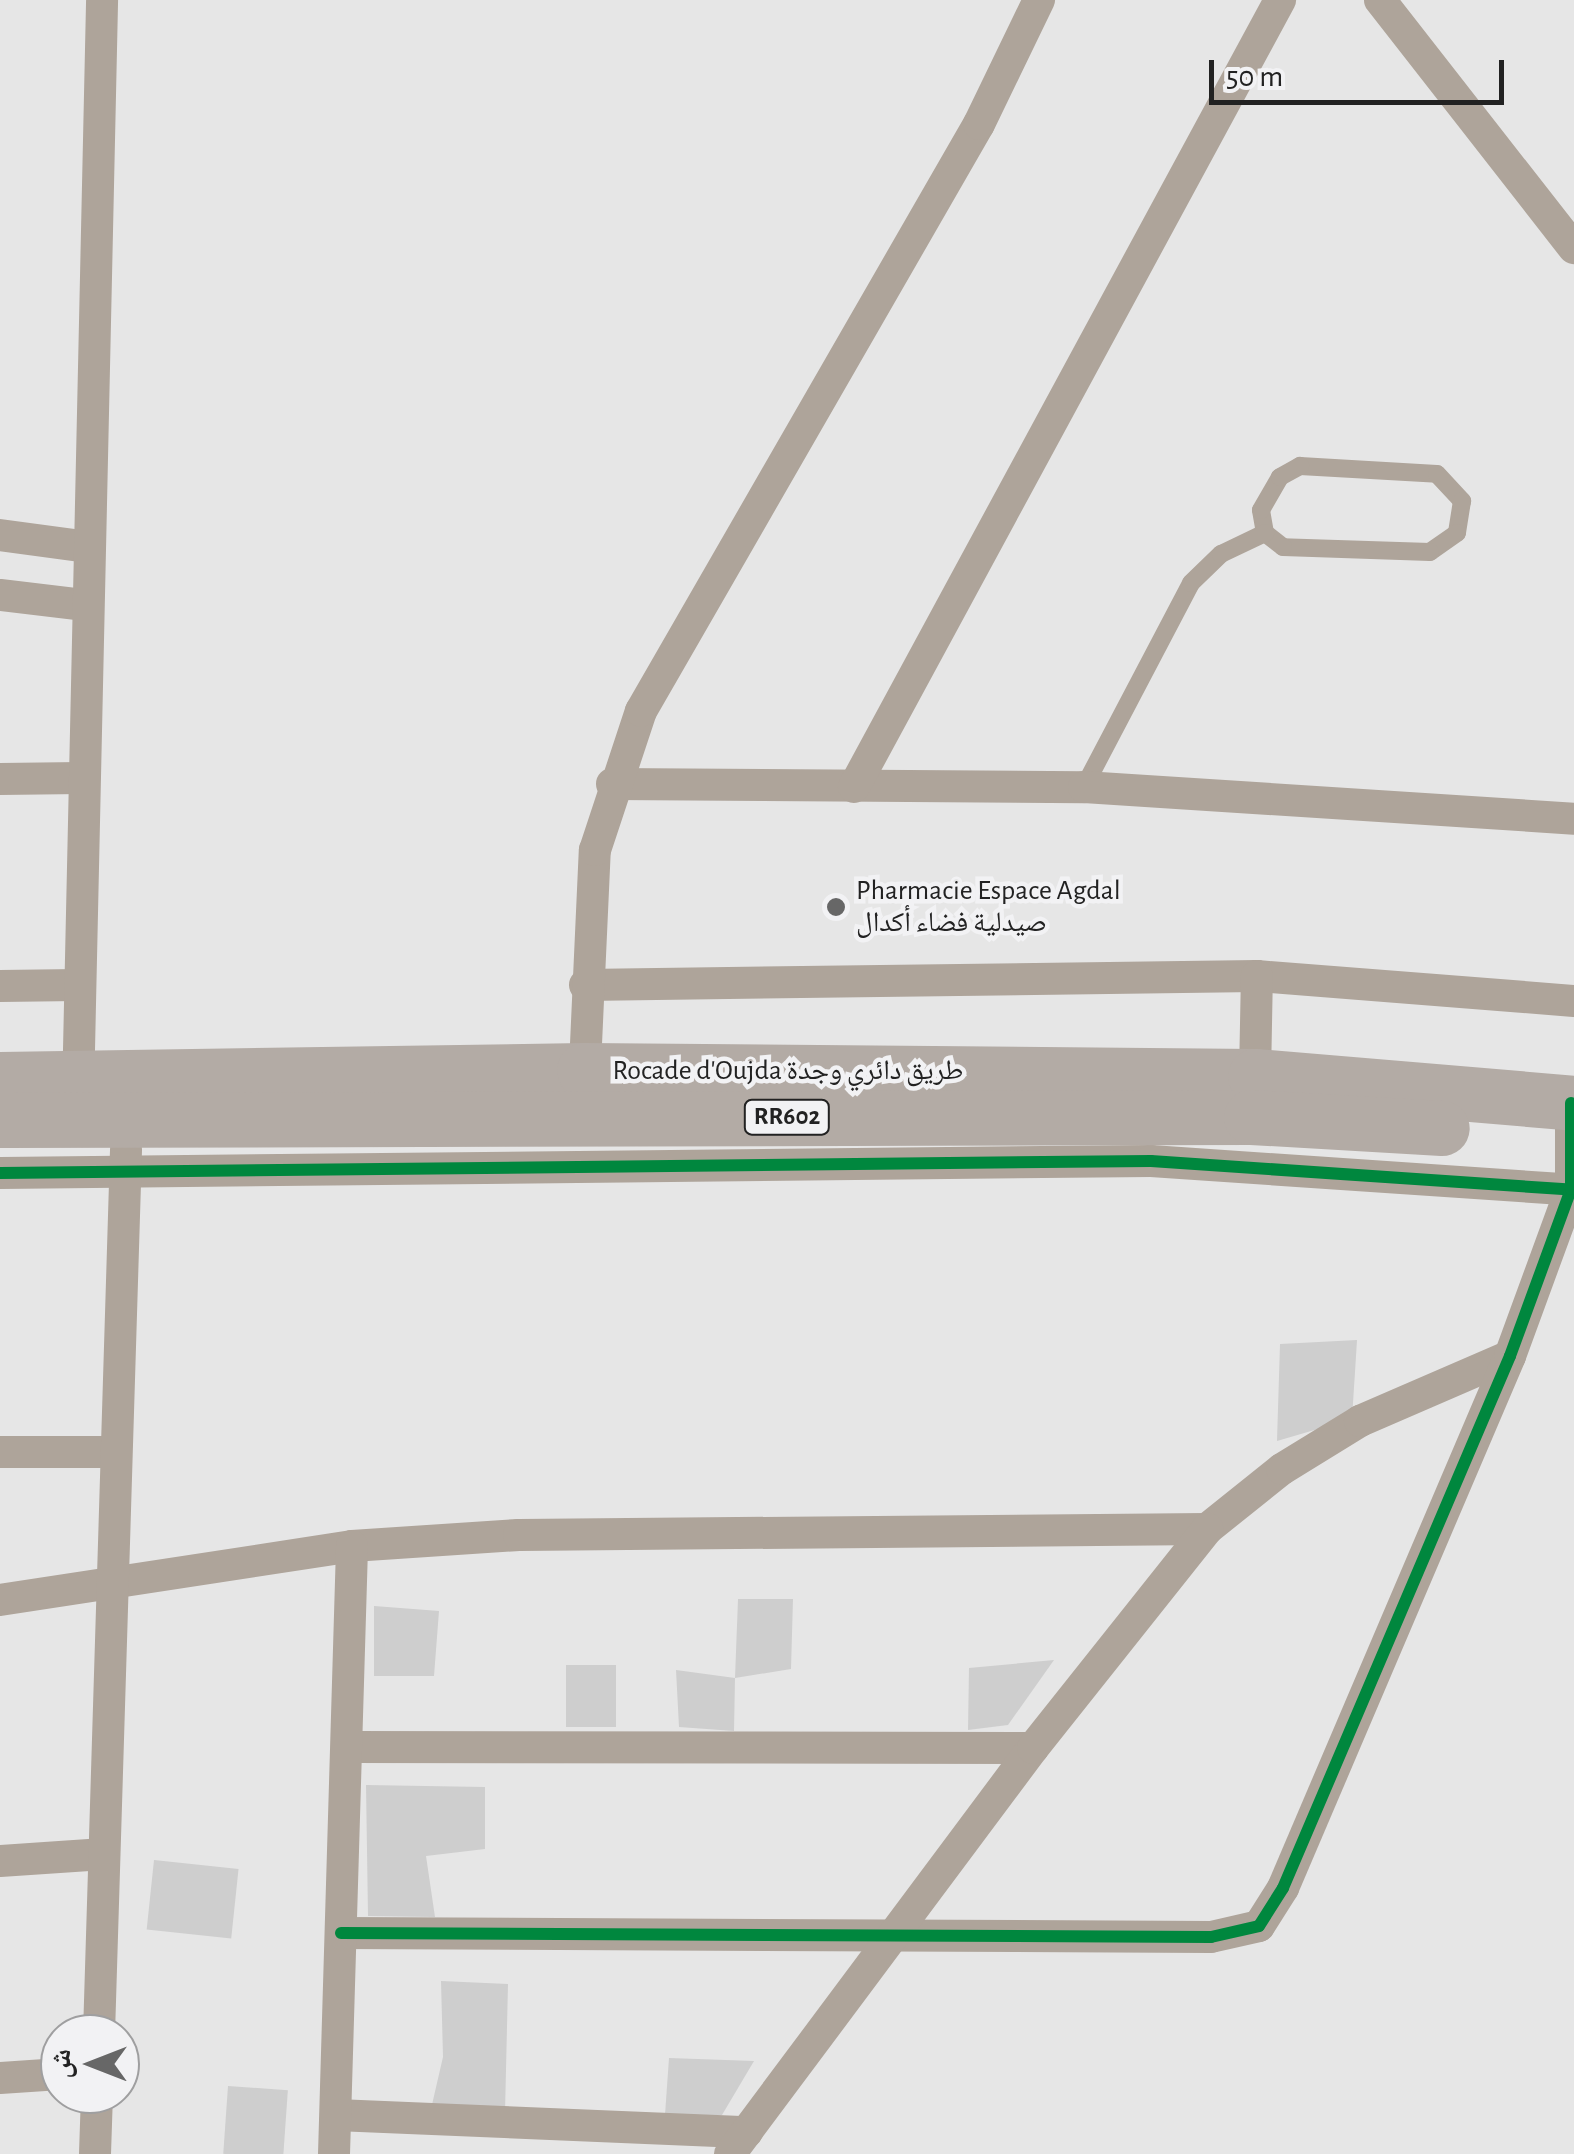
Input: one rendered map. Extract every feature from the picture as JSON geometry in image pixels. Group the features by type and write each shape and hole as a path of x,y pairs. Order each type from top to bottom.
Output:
{"highway":[{"name":"Rocade d'Oujda طريق دائري وجدة","path":"0,1120 584,1094 1255,1076 1572,1144"},
{"name":"Rocade d'Oujda طريق دائري وجدة","path":"0,1078 107,1113"},
{"name":"Rocade d'Oujda طريق دائري وجدة","path":"584,1094 1251,1117 1572,1144"}],"street":[{"path":"100,2014 114,1452 107,1113 78,985 102,0"},
{"path":"584,1094 585,985 595,850 612,784 640,711 979,124 1039,0"},
{"path":"854,786 1280,0"},
{"path":"1380,0 1574,248"},
{"path":"0,536 89,547"},
{"path":"0,595 85,605"},
{"path":"0,779 81,778"},
{"path":"612,784 1084,787 1574,818"},
{"path":"585,985 1257,976 1574,1002"},
{"path":"1255,1076 1257,976"},
{"path":"0,986 78,985"},
{"path":"0,1173 107,1113 1151,1161 1572,1144 1510,1356 1284,1888 1259,1926 1211,1937 341,1934"},
{"path":"336,2115 738,2143 1033,1748 1207,1529 1282,1469 1360,1421 1510,1356"},
{"path":"0,1452 114,1452"},
{"path":"0,1600 352,1546 519,1536 1207,1529"},
{"path":"334,2154 352,1546"},
{"path":"348,1746 1033,1748"},
{"path":"0,1861 104,1854"},
{"path":"0,2078 40,2075"},
{"path":"95,2154 97,2114"}],"lane":[{"path":"1300,466 1437,474 1462,501 1457,533 1430,552 1294,548 1265,533 1265,499 1280,477 1300,466"},
{"path":"1084,787 1191,583 1221,554 1265,533"}],"building":[{"path":"1357,1340 1352,1419 1277,1441 1280,1344"},
{"path":"738,1599 793,1599 791,1669 735,1678"},
{"path":"374,1606 439,1611 434,1676 374,1676"},
{"path":"1054,1660 1008,1725 968,1730 969,1668"},
{"path":"566,1665 616,1665 616,1727 566,1727"},
{"path":"676,1670 735,1678 734,1731 679,1727"},
{"path":"366,1785 485,1787 485,1849 426,1856 435,1917 368,1916"},
{"path":"154,1860 239,1869 231,1939 147,1930"},
{"path":"441,1981 508,1984 505,2113 431,2109 443,2057"},
{"path":"669,2058 754,2061 722,2115 665,2115"},
{"path":"228,2086 288,2090 283,2154 223,2154"}],"cycle path":[{"path":"341,1933 1211,1937 1259,1926 1283,1888 1510,1356 1571,1189 1571,1103"},
{"path":"0,1173 1151,1161 1574,1190"}],"place":[{"name":"Pharmacie Espace Agdal صيدلية فضاء أكدال","path":"836,907"}]}
